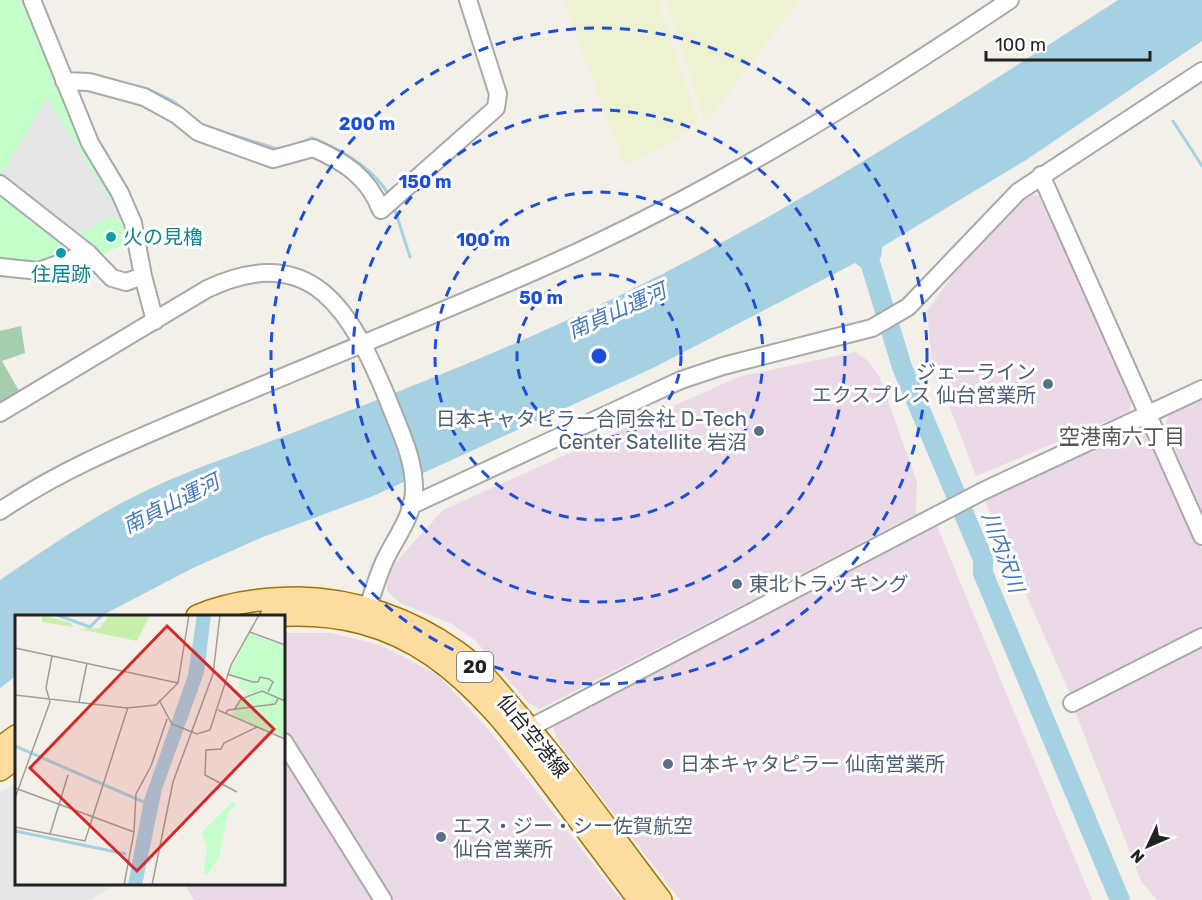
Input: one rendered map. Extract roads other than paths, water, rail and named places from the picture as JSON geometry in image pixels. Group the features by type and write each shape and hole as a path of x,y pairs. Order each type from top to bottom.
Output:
{"main road":[{"name":"仙台空港線","path":"203,615 250,601 318,598 365,615 422,647 452,668 522,732 661,900"},
{"name":"仙台空港線","path":"285,616 365,615"},
{"name":"仙台空港線","path":"522,732 639,900"},
{"path":"0,748 15,737"},
{"path":"0,770 15,759"}],"street":[{"path":"32,0 90,143 120,193 133,223 142,276 155,321"},
{"path":"64,81 89,82 144,97 177,115 198,132 273,159 313,148 345,163 362,177 381,210 496,108 498,94 468,0"},
{"path":"0,511 22,496 109,449 536,271 660,213 812,128 1011,0"},
{"path":"412,499 681,380 723,366 872,328 908,307 994,215 1041,175 1202,71"},
{"path":"1041,175 1202,536"},
{"path":"0,184 88,253 118,281 126,282 142,276"},
{"path":"0,267 39,271 88,253"},
{"path":"0,413 229,278 242,274 276,273 296,278 319,288 346,315 362,342 405,443 412,467 412,499 402,530 384,562 365,615"},
{"path":"522,732 967,501 1148,412 1202,389"},
{"path":"1072,703 1202,637"},
{"path":"285,744 383,900"}],"water":[{"name":"南貞山運河","path":"1118,0 1202,0 1202,41 1026,160 882,247 881,257 863,269 855,263 653,368 373,496 263,537 193,568 103,615 15,615 15,677 0,688 0,580 77,529 158,485 477,360 617,297 691,259 836,178"}],"waterway":[{"path":"148,89 173,101 187,113"},
{"path":"1173,121 1202,166"},
{"path":"213,129 281,150"},
{"path":"293,146 312,138 334,148 365,168 389,195"},
{"path":"394,207 410,257"},
{"name":"川内沢川","path":"863,239 902,367 983,559 983,573 1120,900"}],"place":[{"name":"火の見櫓","path":"111,237"},
{"name":"住居跡","path":"61,253"},
{"name":"ジェーライン エクスプレス 仙台営業所","path":"1048,384"},
{"name":"日本キャタピラー合同会社 D-Tech Center Satellite 岩沼","path":"759,431"},
{"name":"東北トラッキング","path":"737,584"},
{"name":"日本キャタピラー 仙南営業所","path":"668,764"},
{"name":"エス・ジー・シー佐賀航空 仙台営業所","path":"441,837"}],"district":[{"name":"空港南六丁目","path":"1122,437"}]}
